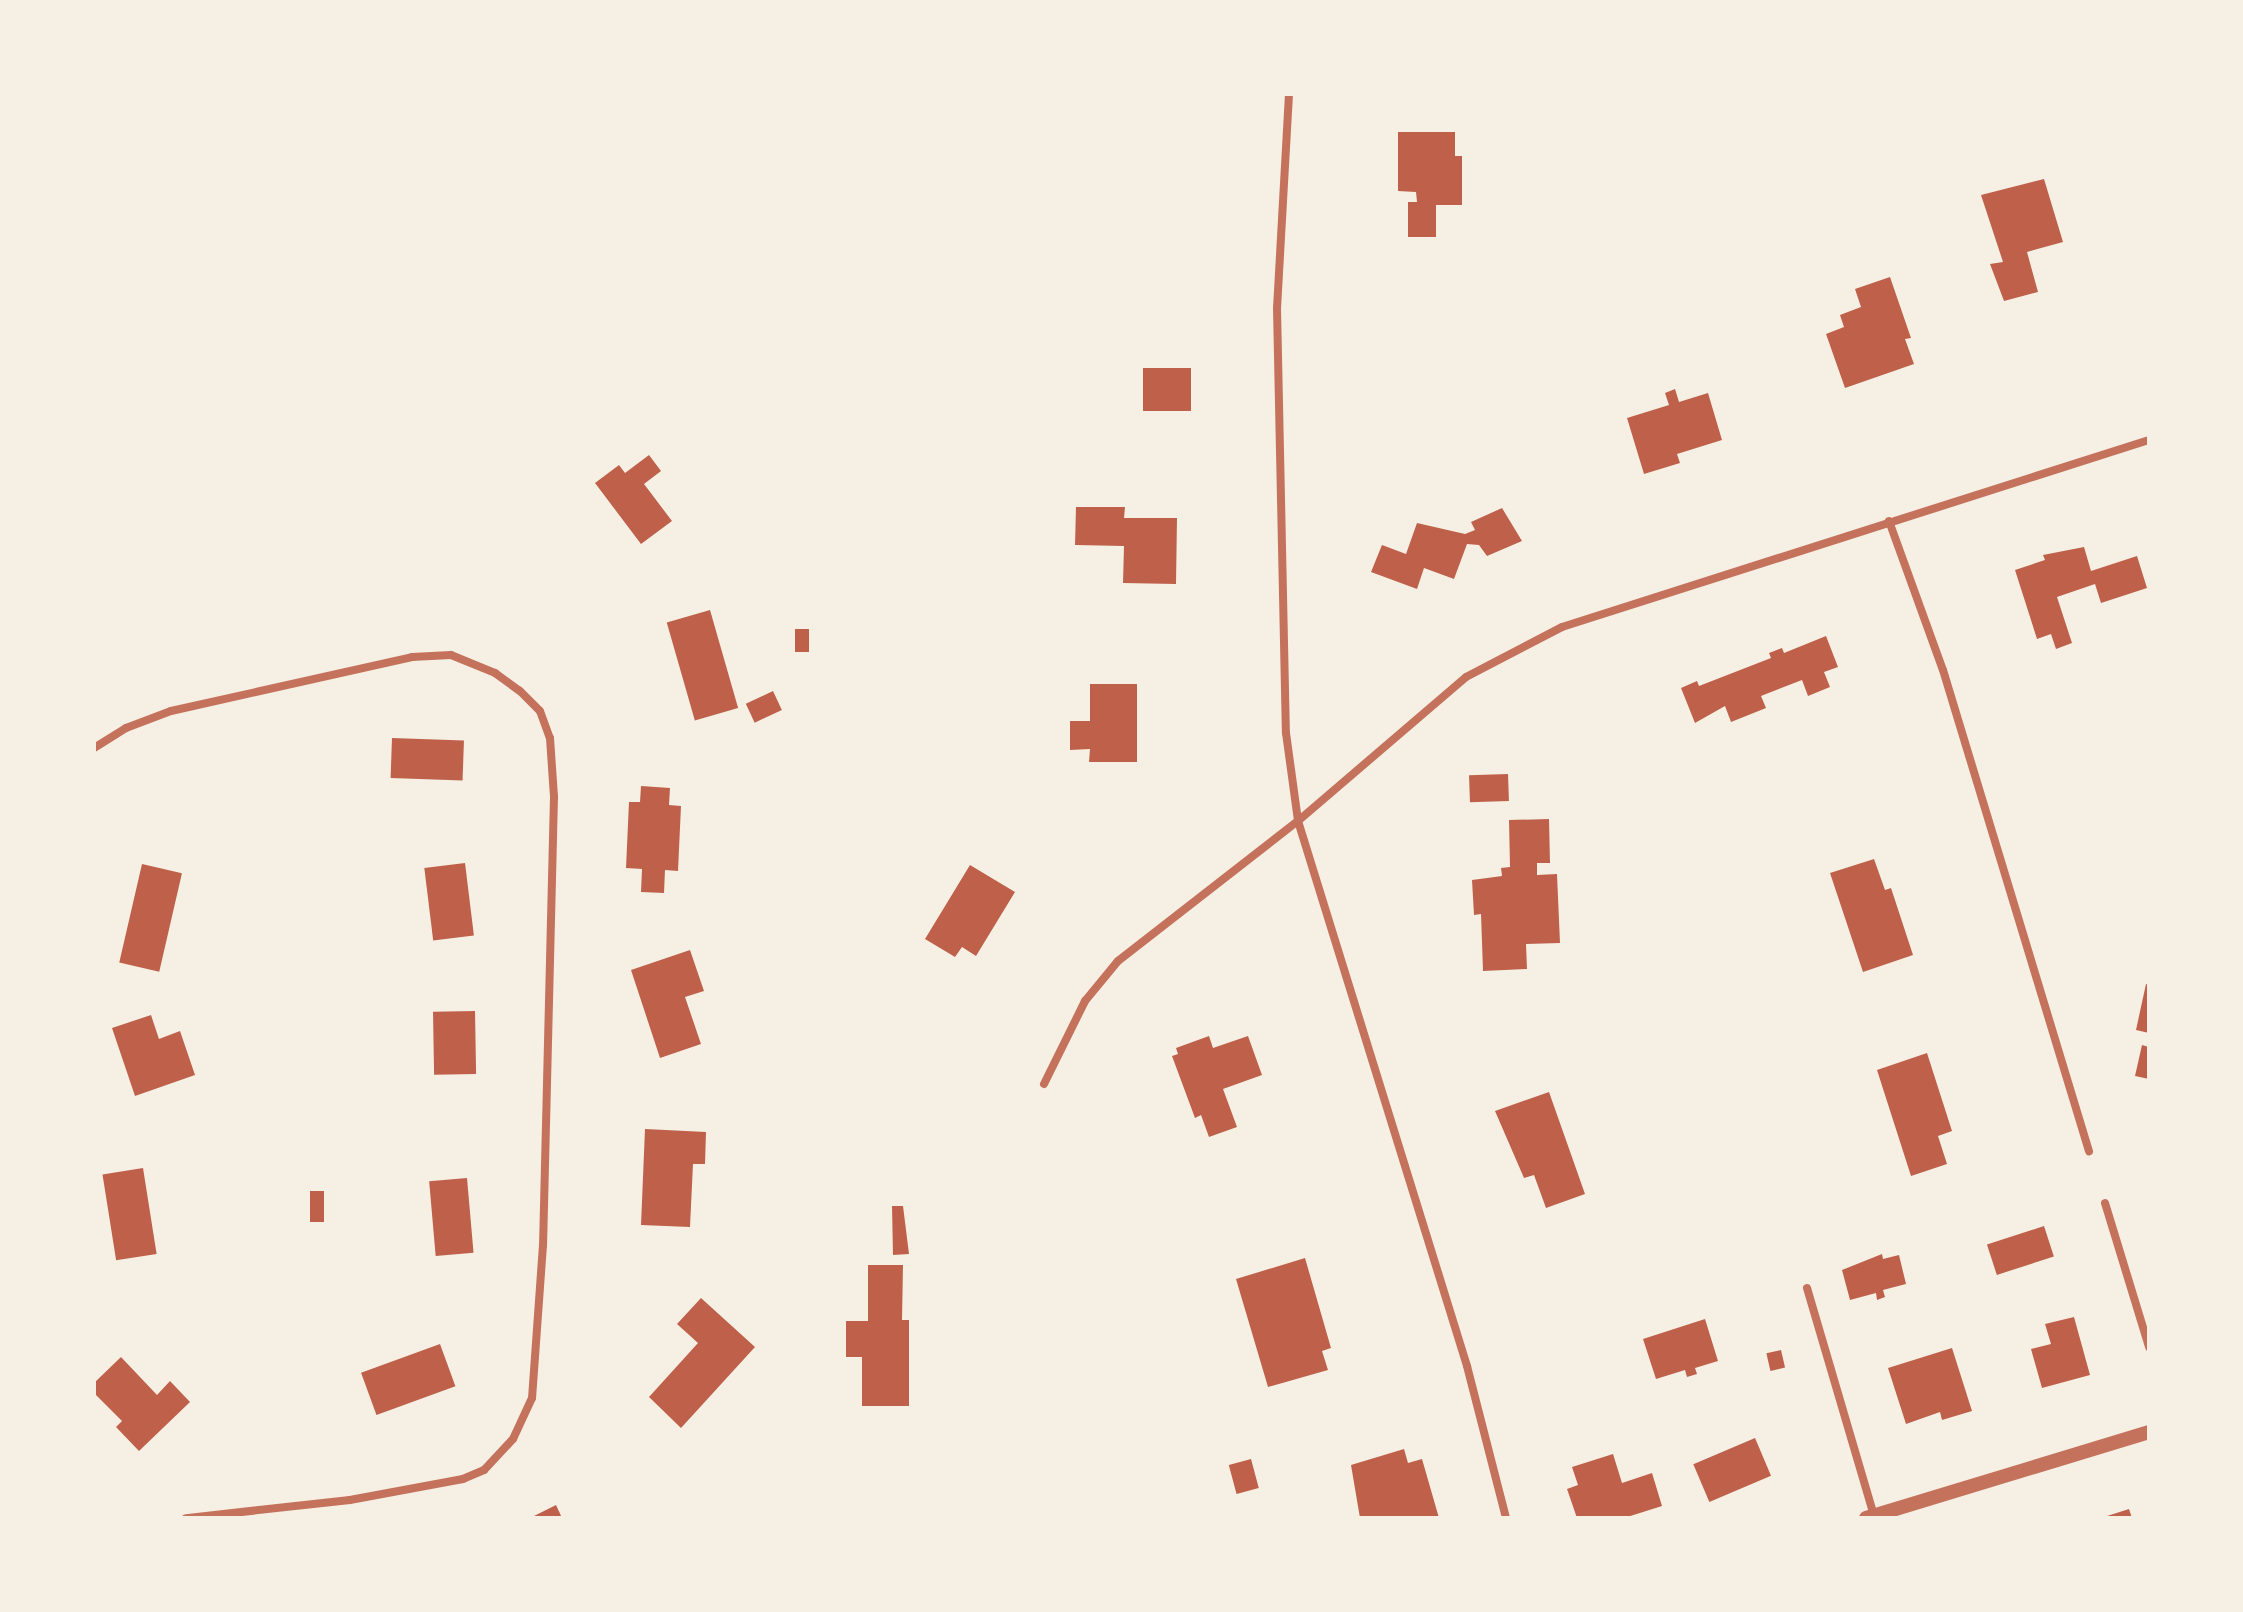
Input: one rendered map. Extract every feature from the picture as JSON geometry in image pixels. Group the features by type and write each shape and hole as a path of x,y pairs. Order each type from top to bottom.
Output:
{"street":[{"path":"1289,94 1277,308 1286,733 1298,821 1467,1366 1506,1518"},
{"path":"1044,1084 1085,1001 1118,961 1298,821 1466,677 1562,627 2149,440"},
{"path":"1889,521 1943,670 2089,1151"},
{"path":"94,748 126,728 171,711 412,657 451,655 495,673 520,691 540,711 550,738 554,797 543,1245 532,1398 513,1439 484,1470 463,1479 350,1500 186,1518"},
{"path":"2105,1203 2149,1347"},
{"path":"1807,1288 1870,1517 2149,1432"}],"building":[{"path":"1398,132 1455,132 1455,156 1462,156 1462,205 1436,205 1436,237 1408,237 1408,202 1417,202 1416,192 1398,191"},
{"path":"2044,179 2063,242 2027,252 2038,292 2004,301 1990,264 2003,262 1981,195"},
{"path":"1890,277 1911,338 1905,339 1914,364 1845,388 1826,334 1844,327 1840,315 1861,307 1855,289"},
{"path":"1143,368 1191,368 1191,411 1143,411"},
{"path":"1675,389 1679,402 1708,393 1722,440 1677,454 1680,463 1644,474 1627,418 1669,405 1665,393"},
{"path":"649,455 661,471 644,484 672,521 641,544 595,483 619,465 625,473"},
{"path":"1076,507 1125,507 1124,518 1177,518 1176,584 1123,583 1124,546 1075,545"},
{"path":"1502,508 1522,541 1487,556 1479,545 1467,544 1454,579 1424,568 1417,589 1371,572 1382,545 1406,554 1417,523 1465,534 1475,530 1471,522"},
{"path":"2084,547 2091,571 2137,556 2147,588 2101,603 2095,584 2057,597 2072,643 2056,649 2051,634 2037,639 2015,570 2045,560 2043,555"},
{"path":"710,610 738,708 695,720 667,622"},
{"path":"795,629 809,629 809,652 795,652"},
{"path":"1826,636 1838,667 1824,672 1830,687 1808,696 1802,680 1761,696 1766,708 1731,722 1725,706 1695,723 1681,688 1697,681 1699,686 1771,658 1769,653 1782,648 1784,653"},
{"path":"1090,684 1137,684 1137,762 1089,762 1090,749 1070,750 1070,721 1090,721"},
{"path":"773,691 782,710 755,723 746,704"},
{"path":"392,738 464,741 463,780 391,778"},
{"path":"1508,774 1509,801 1470,802 1469,775"},
{"path":"641,786 670,788 669,805 681,806 678,871 665,870 664,893 641,892 642,869 626,868 629,802 640,802"},
{"path":"1549,819 1550,863 1537,863 1537,875 1557,874 1560,943 1526,944 1527,969 1483,971 1481,914 1474,915 1472,880 1502,876 1501,868 1510,867 1509,820"},
{"path":"1874,859 1885,890 1891,888 1913,955 1863,972 1830,873"},
{"path":"465,863 474,935 433,940 424,868"},
{"path":"142,864 182,873 159,972 119,962"},
{"path":"970,865 1015,892 976,956 962,947 955,957 925,939"},
{"path":"690,950 704,991 685,997 701,1044 660,1058 631,970"},
{"path":"2146,984 2149,985 2149,1033 2136,1030"},
{"path":"475,1011 476,1074 434,1075 433,1012"},
{"path":"151,1015 159,1039 180,1031 195,1075 135,1096 112,1028"},
{"path":"1209,1036 1213,1048 1248,1036 1262,1075 1223,1089 1237,1127 1209,1137 1201,1115 1195,1118 1172,1056 1178,1054 1176,1048"},
{"path":"2142,1045 2149,1047 2149,1079 2135,1076"},
{"path":"1927,1053 1952,1131 1938,1136 1947,1164 1911,1176 1877,1070"},
{"path":"1549,1092 1585,1194 1546,1208 1534,1175 1524,1178 1495,1111"},
{"path":"645,1129 706,1132 705,1164 693,1164 690,1227 641,1225"},
{"path":"143,1168 157,1254 116,1260 103,1174"},
{"path":"467,1178 474,1253 436,1256 429,1181"},
{"path":"310,1191 324,1191 324,1222 310,1222"},
{"path":"892,1206 903,1206 909,1254 893,1255"},
{"path":"2044,1226 2054,1256 1997,1275 1987,1245"},
{"path":"1882,1254 1883,1259 1899,1255 1906,1284 1883,1290 1885,1297 1877,1300 1876,1293 1850,1300 1842,1270"},
{"path":"1305,1258 1331,1348 1322,1351 1328,1370 1268,1387 1236,1279"},
{"path":"868,1265 903,1265 902,1320 909,1320 909,1406 862,1406 862,1357 846,1357 846,1321 868,1321"},
{"path":"701,1298 755,1347 681,1428 649,1397 698,1343 677,1324"},
{"path":"2074,1317 2090,1375 2042,1388 2031,1349 2051,1344 2045,1324"},
{"path":"1705,1319 1718,1361 1695,1368 1697,1374 1687,1377 1685,1370 1656,1379 1643,1339"},
{"path":"440,1344 455,1386 376,1415 361,1373"},
{"path":"1952,1348 1972,1411 1942,1420 1940,1412 1906,1424 1888,1368"},
{"path":"1781,1350 1785,1368 1770,1371 1766,1353"},
{"path":"121,1357 157,1395 170,1381 190,1402 139,1451 116,1427 122,1421 94,1393 94,1383"},
{"path":"1755,1438 1771,1476 1709,1502 1693,1464"},
{"path":"1404,1449 1408,1463 1422,1459 1439,1518 1360,1518 1351,1465"},
{"path":"1613,1454 1622,1483 1652,1473 1662,1506 1624,1518 1577,1518 1567,1489 1578,1485 1572,1467"},
{"path":"1251,1459 1259,1488 1237,1494 1229,1465"},
{"path":"556,1505 562,1518 530,1518"},
{"path":"2129,1509 2132,1518 2104,1518 2104,1517"}]}
